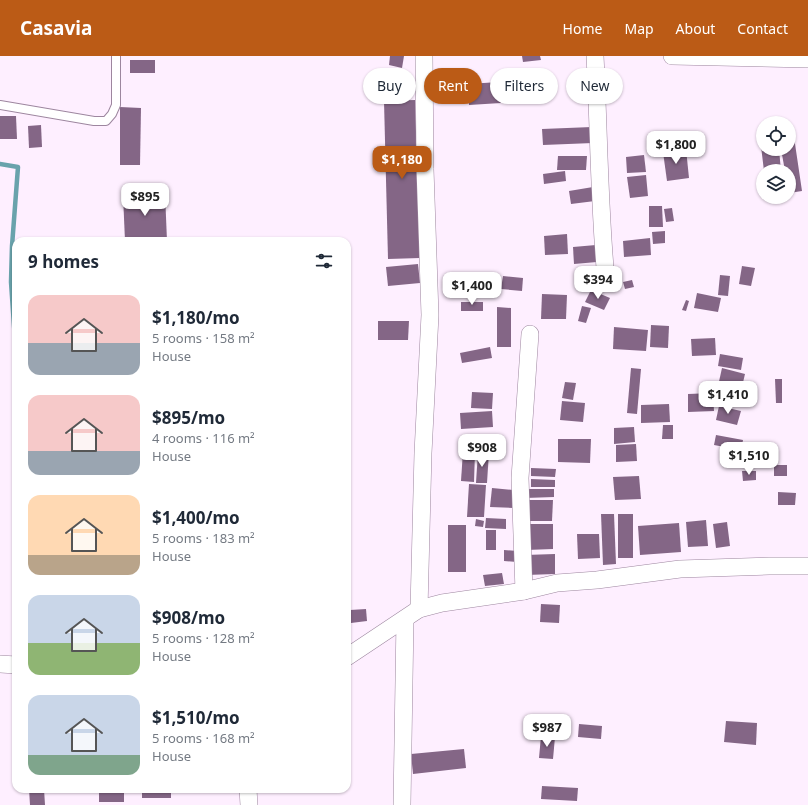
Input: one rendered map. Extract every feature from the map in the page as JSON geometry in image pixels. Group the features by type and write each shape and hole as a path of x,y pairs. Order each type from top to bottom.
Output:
{"street":[{"path":"419,609 423,453 430,315 425,169 424,56"},
{"path":"595,56 599,125 602,233 606,279"},
{"path":"672,56 808,59"},
{"path":"524,591 520,478 530,334"},
{"path":"351,654 419,609 442,603 524,591 557,583 597,580 680,569 808,566"},
{"path":"402,805 405,619"},
{"path":"0,664 12,665"},
{"path":"248,793 248,805"}],"lane":[{"path":"0,105 94,121 106,121 112,114 116,105 116,56"}],"building":[{"path":"390,56 404,56 402,68 389,65"},
{"path":"522,56 540,56 541,60 523,62"},
{"path":"130,60 155,60 155,73 130,73"},
{"path":"482,83 490,83 490,104 469,105 482,104"},
{"path":"384,104 415,104 420,258 388,259"},
{"path":"120,107 141,108 140,165 120,165"},
{"path":"0,116 16,116 17,139 0,139"},
{"path":"41,125 42,147 29,148 28,126"},
{"path":"592,127 593,143 543,145 542,129"},
{"path":"686,149 689,178 667,181 663,152"},
{"path":"796,150 802,191 796,192 796,164 784,164 782,156 796,156"},
{"path":"644,155 646,172 627,173 626,157"},
{"path":"558,156 587,156 586,170 557,170"},
{"path":"762,156 780,156 780,164 763,164"},
{"path":"565,171 566,181 544,184 543,174"},
{"path":"646,175 648,196 630,198 627,177"},
{"path":"593,187 595,201 571,204 569,191"},
{"path":"165,193 167,237 125,237 123,195"},
{"path":"649,206 662,206 663,227 649,227"},
{"path":"672,208 674,221 666,222 664,209"},
{"path":"665,231 665,243 653,244 652,232"},
{"path":"567,234 568,254 545,255 544,236"},
{"path":"650,238 651,255 624,257 623,241"},
{"path":"596,245 597,262 574,264 573,247"},
{"path":"418,264 420,283 388,286 386,267"},
{"path":"742,266 755,268 751,286 739,284"},
{"path":"720,275 730,276 728,296 718,295"},
{"path":"503,276 523,278 522,291 501,289"},
{"path":"632,280 634,287 625,289 623,282"},
{"path":"591,290 610,298 604,310 585,302"},
{"path":"697,293 721,298 718,312 694,308"},
{"path":"542,294 567,295 566,319 541,319"},
{"path":"686,300 689,301 686,311 682,310"},
{"path":"461,302 483,302 483,311 461,311"},
{"path":"582,306 591,308 586,323 578,321"},
{"path":"497,307 511,308 511,347 497,347"},
{"path":"378,321 409,321 408,340 378,340"},
{"path":"651,325 669,326 668,348 650,347"},
{"path":"614,327 648,330 646,351 613,349"},
{"path":"715,338 716,355 692,356 691,339"},
{"path":"490,347 492,358 462,363 460,353"},
{"path":"720,354 743,358 741,370 718,366"},
{"path":"631,368 641,369 637,414 627,413"},
{"path":"722,368 745,374 741,391 718,386"},
{"path":"775,379 782,379 782,403 776,403"},
{"path":"565,382 576,383 573,400 562,398"},
{"path":"472,392 493,393 492,409 471,408"},
{"path":"713,393 714,411 688,412 688,394"},
{"path":"562,401 585,403 583,422 560,420"},
{"path":"669,404 670,422 641,423 641,405"},
{"path":"719,406 741,411 737,425 716,420"},
{"path":"492,411 493,427 461,429 460,413"},
{"path":"663,425 673,425 673,439 662,439"},
{"path":"634,427 635,442 614,444 614,428"},
{"path":"716,435 743,440 741,450 714,445"},
{"path":"558,439 591,439 590,463 558,462"},
{"path":"636,444 637,461 616,462 616,445"},
{"path":"463,451 475,452 474,482 461,481"},
{"path":"478,452 489,452 487,483 476,483"},
{"path":"774,465 787,465 787,476 774,476"},
{"path":"531,468 556,469 555,477 531,476"},
{"path":"742,471 756,471 756,480 743,481"},
{"path":"639,476 641,499 615,500 613,477"},
{"path":"531,479 555,480 555,487 531,487"},
{"path":"469,484 486,485 484,517 467,517"},
{"path":"492,488 514,490 513,508 490,507"},
{"path":"525,489 554,489 554,497 525,498"},
{"path":"778,492 796,493 795,505 778,505"},
{"path":"526,500 553,500 552,521 526,521"},
{"path":"601,514 614,514 616,564 603,565"},
{"path":"618,514 633,514 633,558 618,558"},
{"path":"486,518 506,519 506,529 485,528"},
{"path":"476,519 484,521 483,527 475,526"},
{"path":"706,520 708,546 688,547 686,522"},
{"path":"727,522 730,546 716,548 713,524"},
{"path":"679,523 681,552 640,555 638,526"},
{"path":"526,524 553,524 553,549 526,550"},
{"path":"448,525 466,525 466,572 448,572"},
{"path":"486,530 496,530 496,550 486,550"},
{"path":"577,534 599,534 600,558 578,559"},
{"path":"504,550 518,551 517,562 504,561"},
{"path":"555,554 555,574 526,575 525,555"},
{"path":"502,573 504,584 485,586 483,575"},
{"path":"541,604 560,605 559,623 540,622"},
{"path":"366,609 367,621 351,623 351,610"},
{"path":"726,721 757,723 756,745 724,742"},
{"path":"579,724 602,726 601,739 578,737"},
{"path":"541,736 555,737 553,759 539,758"},
{"path":"464,749 466,768 413,774 411,754"},
{"path":"542,786 578,788 577,801 541,799"},
{"path":"29,793 44,793 45,805 30,805"},
{"path":"99,793 124,793 124,802 99,802"},
{"path":"142,793 171,793 171,798 142,798"}],"waterway":[{"path":"0,164 18,167 13,237"},
{"path":"12,246 12,296"}]}
